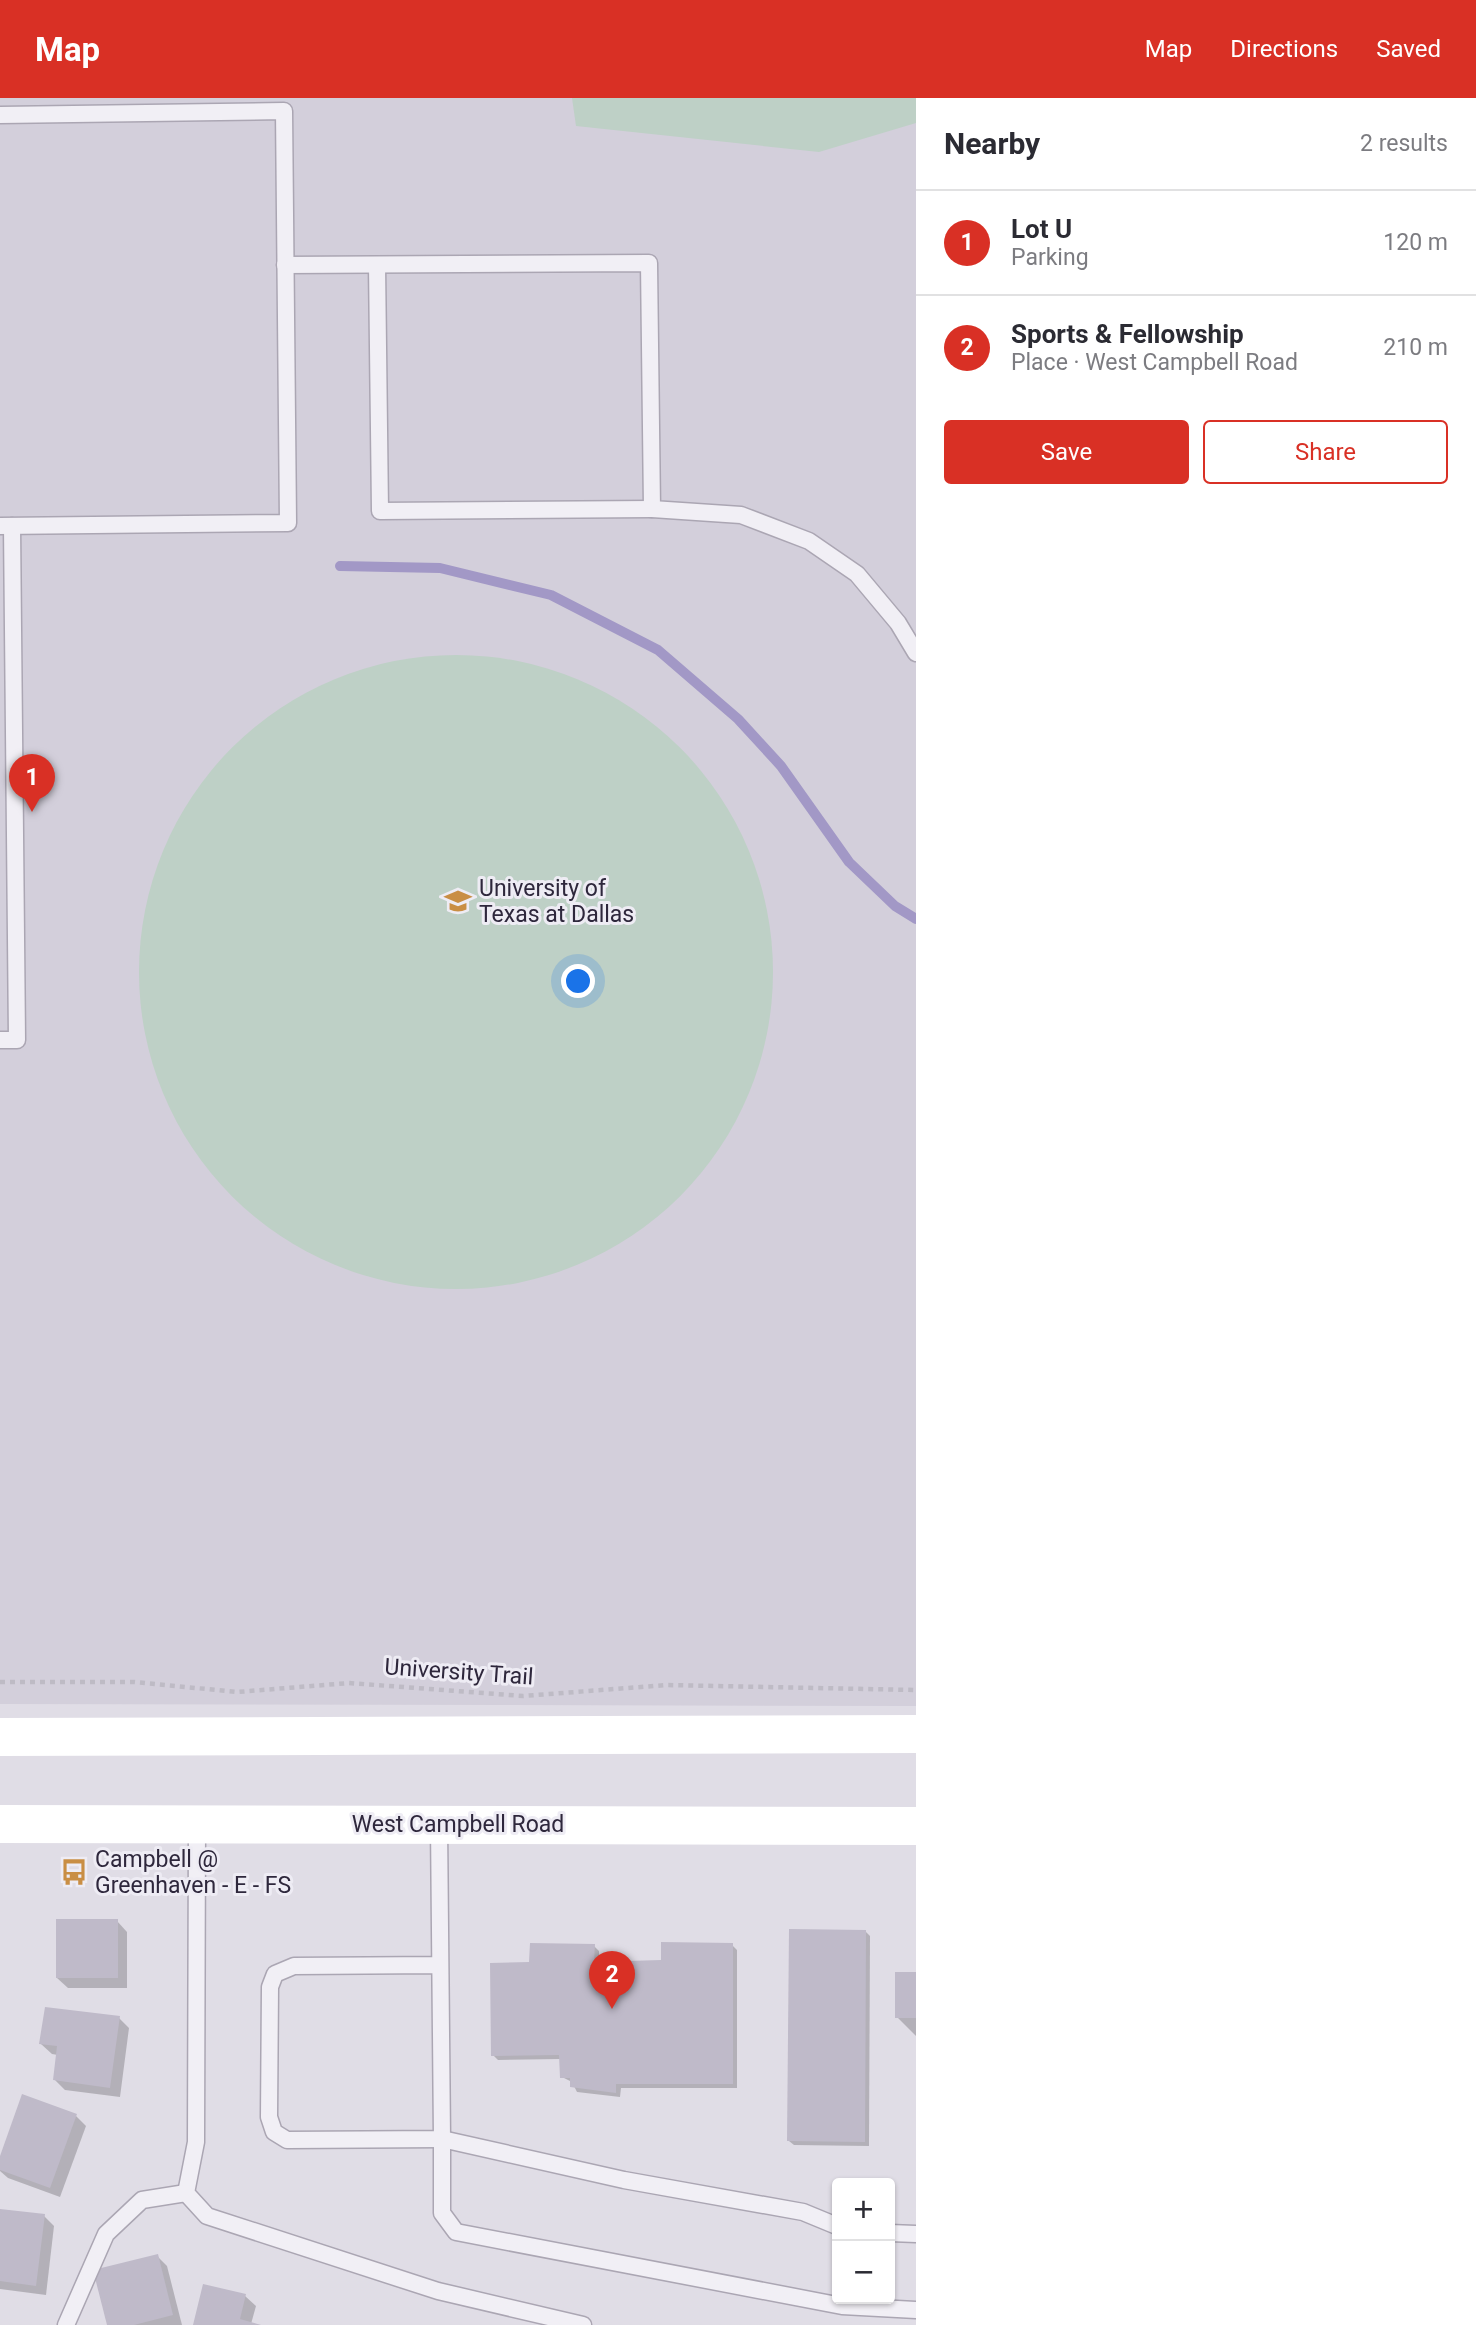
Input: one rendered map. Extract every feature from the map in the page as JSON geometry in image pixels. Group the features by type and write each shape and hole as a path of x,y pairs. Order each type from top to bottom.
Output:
{"main road":[{"path":"0,1737 916,1734"},
{"name":"West Campbell Road","path":"0,1824 916,1826"}],"lane":[{"path":"0,115 284,111 288,523 6,526 17,1040 0,1040"},
{"path":"285,265 649,263 652,509"},
{"path":"377,265 380,511 652,509 741,515 809,541 857,574 898,623 916,653"},
{"path":"187,2193 196,2142 197,1824"},
{"path":"439,1824 442,2213 456,2232 832,2300"},
{"path":"440,1965 293,1966 275,1974 270,1987 269,2117 274,2132 287,2140 442,2139 624,2180 803,2212 832,2224"},
{"path":"66,2325 106,2234 142,2200 187,2193"},
{"path":"187,2193 207,2216 438,2291 583,2325"},
{"path":"895,2233 916,2234"},
{"path":"860,2304 916,2310"}],"path":[{"name":"University Trail","path":"0,1682 134,1682 237,1692 349,1683 523,1696 667,1685 916,1690"}],"shaded area":[{"name":"University of Texas at Dallas","path":"0,98 916,98 916,1706 0,1704"}],"green space":[{"path":"572,98 916,98 916,123 819,152 576,126"},
{"path":"456,655 518,661 577,679 632,708 681,747 720,796 749,851 767,910 773,972 767,1034 749,1093 720,1148 681,1197 632,1236 577,1265 518,1283 456,1289 394,1283 335,1265 280,1236 231,1197 192,1148 163,1093 145,1034 139,972 145,910 163,851 192,796 231,747 280,708 335,679 394,661"}],"building":[{"path":"56,1919 118,1919 118,1978 56,1978"},
{"path":"789,1929 866,1930 865,2142 787,2141"},
{"path":"661,1942 733,1943 733,2084 616,2084 616,2093 570,2087 570,2078 560,2078 559,2055 491,2056 490,1963 529,1962 530,1943 595,1944 594,1962 661,1960"},
{"path":"895,1972 916,1972 916,2018 895,2018"},
{"path":"45,2007 120,2016 110,2088 53,2080 57,2046 39,2044"},
{"path":"22,2094 77,2114 50,2188 0,2170 0,2156"},
{"path":"0,2209 45,2214 36,2286 0,2281"},
{"path":"158,2254 173,2315 134,2325 107,2325 93,2270"},
{"path":"203,2284 246,2294 240,2319 261,2325 193,2325"}],"waterway":[{"path":"340,566 440,568 551,595 658,650 738,719 781,766 849,862 895,906 916,919"}],"place":[{"name":"Lot U","path":"32,812"},
{"name":"University of Texas at Dallas","path":"458,901"},
{"name":"Campbell @ Greenhaven - E - FS","path":"74,1872"},
{"name":"Sports & Fellowship","path":"612,2009"}]}
